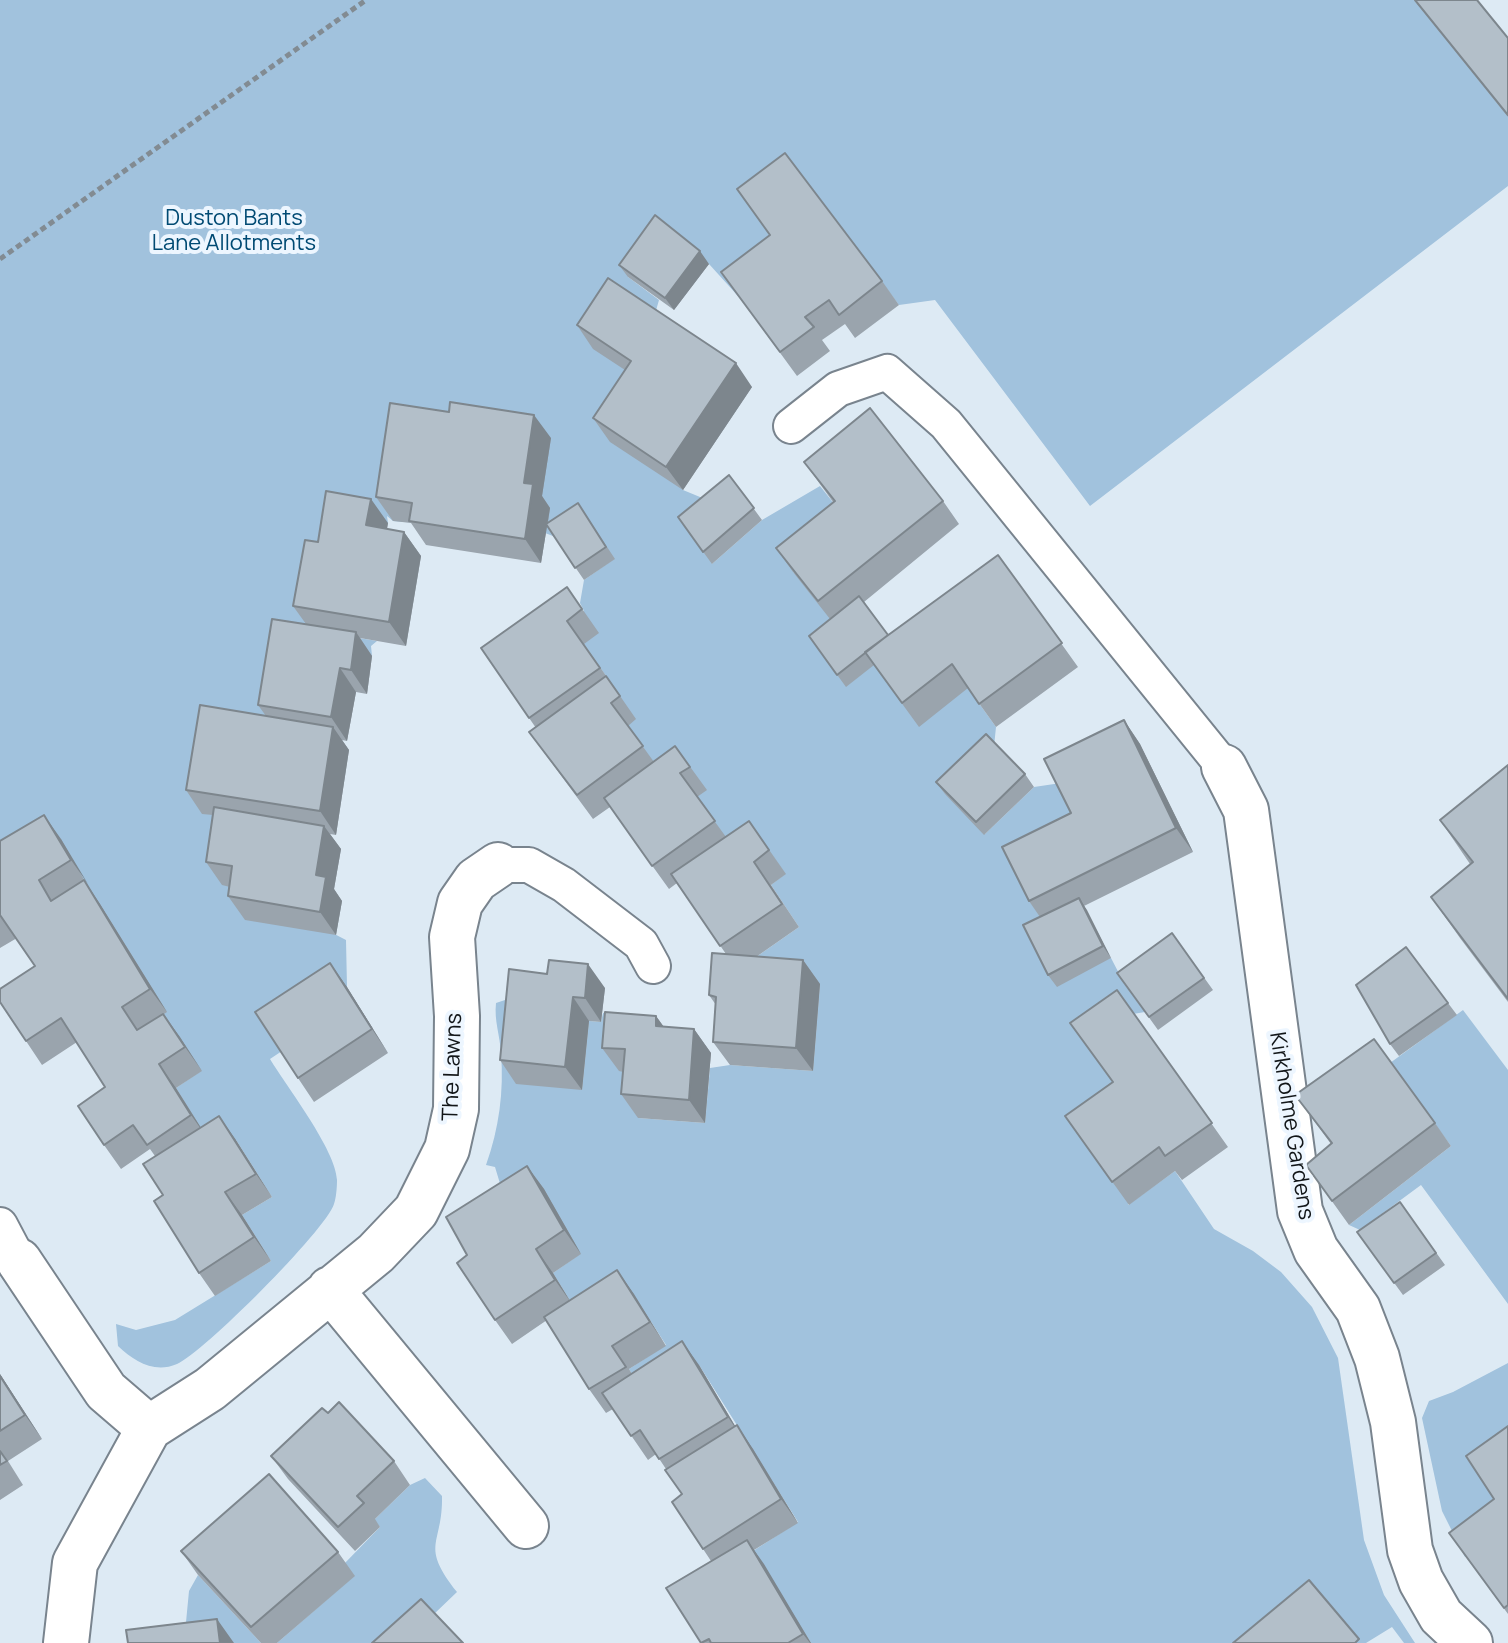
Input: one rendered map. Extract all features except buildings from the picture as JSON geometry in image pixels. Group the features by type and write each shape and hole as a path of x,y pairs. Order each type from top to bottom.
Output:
{"street":[{"name":"Kirkholme Gardens","path":"1224,767 1246,810 1300,1211 1316,1250 1358,1309 1377,1358 1393,1422 1410,1550 1421,1581 1441,1616 1470,1643"},
{"name":"The Lawns","path":"66,1643 75,1563 149,1428 210,1389 376,1253 416,1211 447,1149 456,1109 458,1072 452,937 460,903 476,880 498,865"},
{"path":"10,1243 106,1391 149,1428"},
{"path":"330,1289 526,1526"}],"lane":[{"path":"791,426 838,389 887,372 946,424 1224,767"},
{"path":"498,865 529,865 564,885 641,944 653,966"}],"path":[{"path":"0,259 366,0"}],"green space":[{"name":"Duston Bants Lane Allotments","path":"0,0 1414,0 1508,116 1508,186 1090,506 935,300 899,305 802,177 787,258 738,296 709,264 663,228 628,277 659,300 653,321 648,385 683,490 717,504 712,564 762,520 820,486 851,525 793,572 897,648 968,688 996,727 985,834 1034,787 1061,783 1088,837 1019,871 1111,958 1125,985 1145,1012 1133,1014 1128,1205 1175,1171 1214,1229 1253,1251 1281,1272 1312,1307 1338,1358 1364,1540 1384,1595 1415,1643 1404,1643 1392,1627 1366,1643 811,1643 753,1551 798,1522 699,1365 642,1391 629,1369 666,1345 634,1295 572,1304 553,1273 580,1254 508,1210 495,1167 486,1165 501,1096 502,1067 496,1003 526,993 582,1090 589,1021 601,1022 603,1013 614,1014 642,1073 638,1118 705,1123 710,1068 730,1065 813,1071 820,984 749,962 799,927 771,885 785,874 765,845 720,876 640,807 627,726 617,692 584,644 584,611 580,603 584,580 614,559 545,533 393,521 387,516 388,523 343,515 311,630 377,641 371,646 372,656 288,643 296,829 249,890 346,940 347,987 272,1035 282,1051 270,1059 310,1119 335,1167 335,1202 310,1239 236,1316 191,1355 177,1364 160,1368 138,1361 118,1346 116,1324 136,1330 175,1320 271,1261 242,1215 272,1197 236,1140 207,1139 176,1088 201,1071 180,1038 0,850"},
{"path":"1463,1010 1508,1070 1508,1304 1421,1185 1360,1230 1349,1225 1451,1146 1390,1063"},
{"path":"1508,1363 1508,1519 1465,1557 1442,1511 1422,1418 1429,1401"},
{"path":"425,1478 442,1496 436,1554 445,1576 457,1592 433,1615 415,1643 277,1643 354,1576 344,1564 380,1527 374,1520 410,1485"},
{"path":"198,1575 261,1643 184,1643 189,1591"}]}
